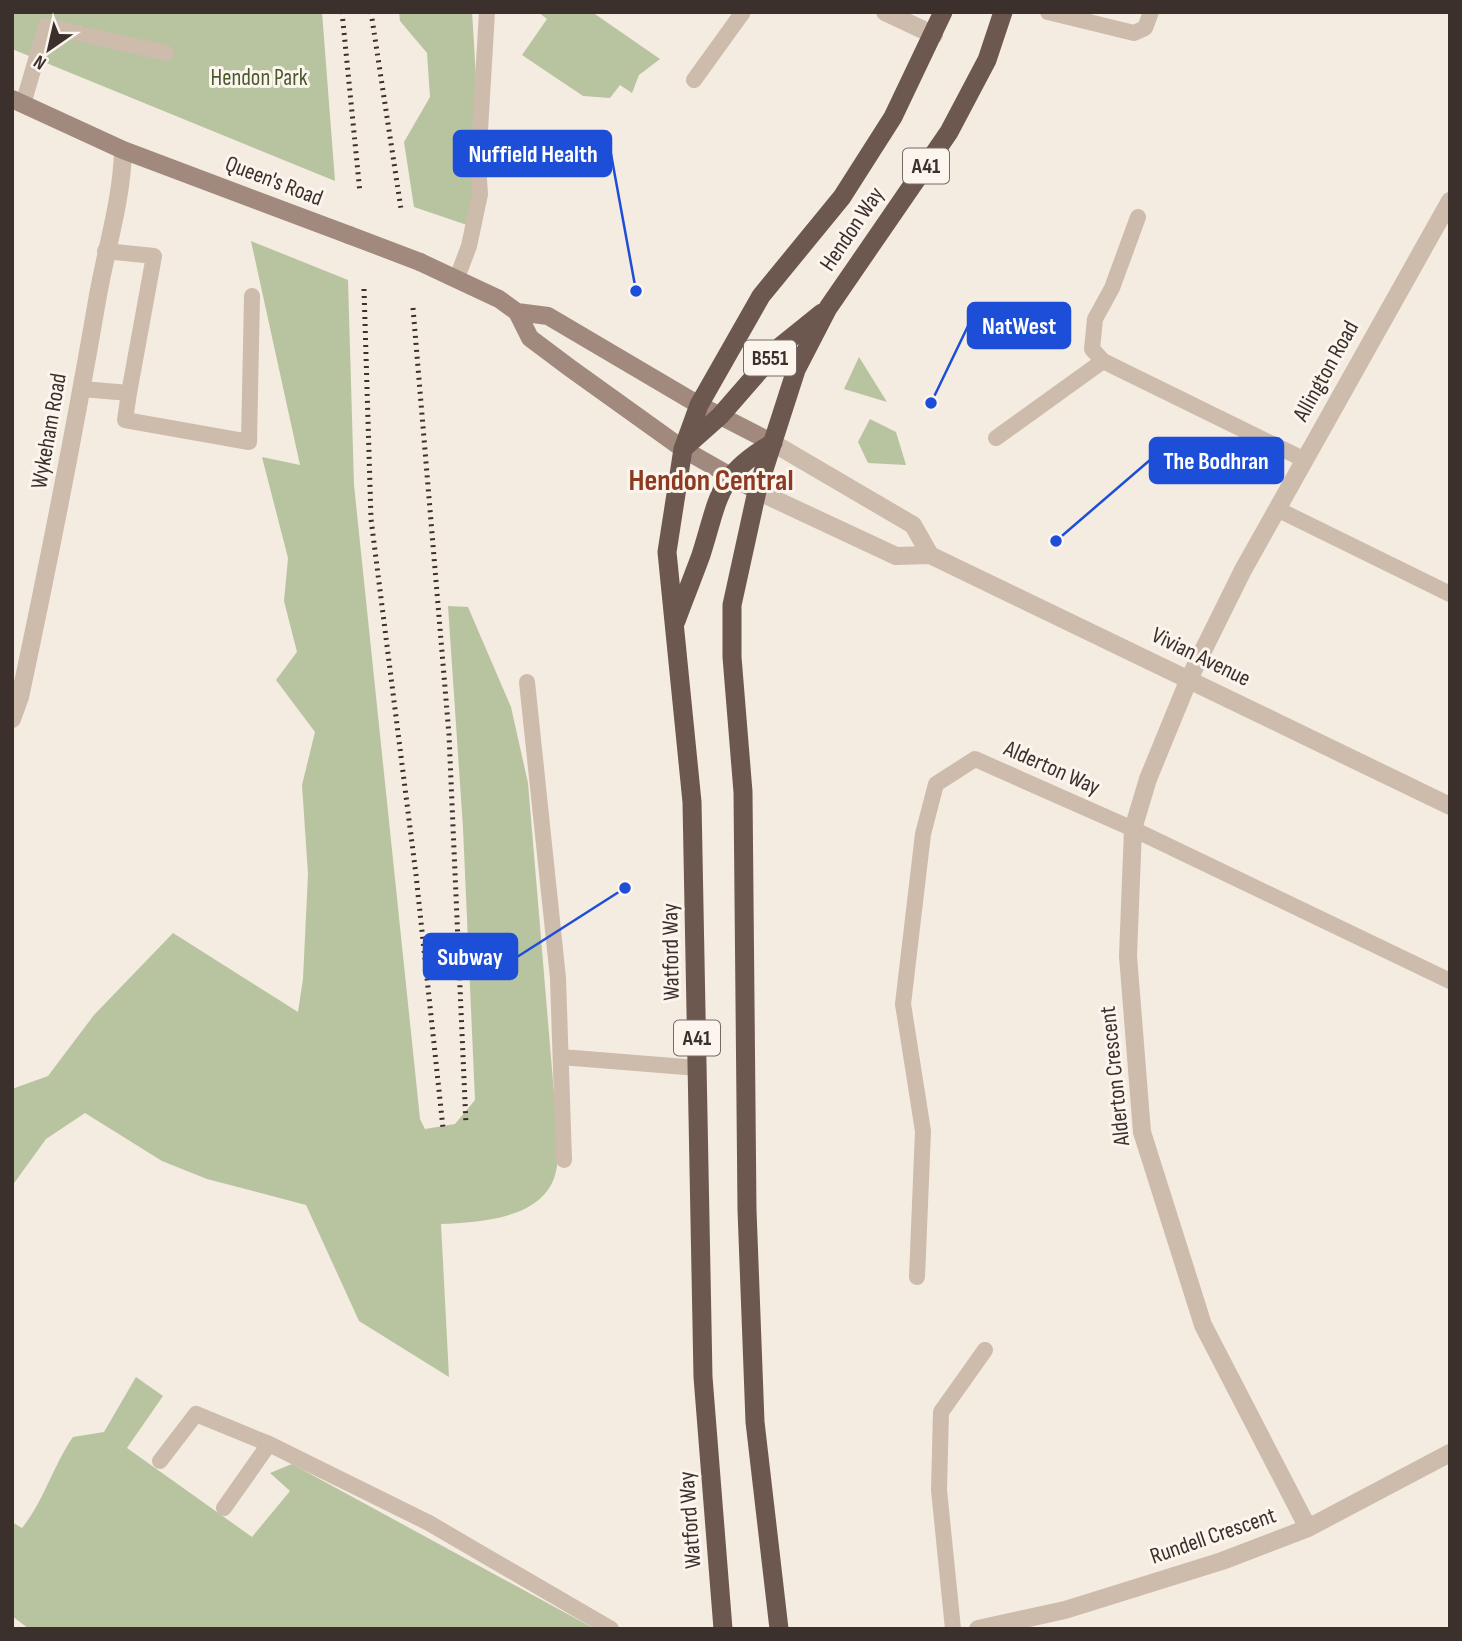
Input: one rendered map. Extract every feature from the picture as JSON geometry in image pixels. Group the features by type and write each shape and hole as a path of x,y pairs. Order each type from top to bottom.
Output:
{"highway":[{"name":"Hendon Way","path":"699,405 761,296 842,197 886,128 943,12"},
{"name":"Hendon Way","path":"773,443 796,370 828,308 949,132 987,60 1003,12"},
{"name":"B551","path":"683,449 720,416 781,346 828,308"},
{"name":"Watford Way","path":"699,405 683,449 667,552 692,802 704,1377 723,1629"},
{"path":"675,625 701,554 715,500 730,476 751,456 773,443"},
{"name":"A41","path":"773,443 757,491 732,605 732,657 743,792 747,1210 755,1422 779,1629"}],"main road":[{"name":"Queen's Road","path":"18,102 123,150 419,262 457,278 517,312 548,316 699,405 773,443"},
{"name":"Queen's Road","path":"517,312 530,338 683,449 757,491"}],"street":[{"path":"885,12 934,35"},
{"name":"Wykeham Road","path":"12,719 20,697 57,523 122,174 123,150"},
{"name":"Allington Road","path":"1189,678 1277,509 1450,201"},
{"path":"773,443 913,524 930,555"},
{"name":"Vivian Avenue","path":"757,491 896,556 930,555 1450,806"},
{"name":"Alderton Crescent","path":"1189,678 1148,779 1133,829 1128,956 1142,1132 1203,1325 1308,1528"},
{"name":"Rundell Crescent","path":"989,1628 1065,1609 1223,1561 1308,1528 1450,1453"}],"lane":[{"path":"457,278 469,246 480,194 478,164 487,12"},
{"path":"694,80 743,12"},
{"path":"1048,12 1135,33 1145,28 1152,12"},
{"path":"18,102 46,26 166,53"},
{"path":"1138,217 1112,289 1095,319 1092,349 1103,361 1305,460"},
{"path":"106,251 154,256 125,420 249,442 252,296"},
{"path":"996,438 1103,361"},
{"path":"82,389 129,393"},
{"path":"1277,509 1450,594"},
{"path":"527,682 558,978 564,1160"},
{"name":"Alderton Way","path":"917,1277 923,1131 903,1004 923,834 936,784 975,759 1133,829 1450,981"},
{"path":"561,1057 698,1068"},
{"path":"953,1629 939,1490 941,1412 985,1350"},
{"path":"160,1461 196,1414 269,1444 429,1523 611,1629"},
{"path":"224,1508 269,1444"}],"green space":[{"name":"Hendon Park","path":"12,12 322,12 335,181 12,49"},
{"path":"399,12 472,12 477,147 467,225 414,207 404,142 430,97 427,53 400,21"},
{"path":"538,12 592,12 660,59 639,75 632,93 620,85 610,98 583,96 522,55 547,19"},
{"path":"251,241 348,280 354,485 420,1119 425,1129 455,1124 475,1100 463,828 448,606 468,607 511,707 528,783 556,1117 557,1166 552,1184 542,1197 528,1207 494,1219 441,1224 449,1377 359,1321 306,1205 207,1179 162,1161 85,1113 46,1139 12,1186 12,1089 48,1076 94,1015 173,933 298,1012 303,979 308,874 302,785 315,732 276,680 297,652 284,601 288,558 262,457 300,465"},
{"path":"859,357 887,402 844,389"},
{"path":"870,419 896,432 906,465 868,463 858,442"},
{"path":"136,1377 163,1396 127,1448 252,1537 290,1491 270,1473 292,1464 595,1629 29,1629 12,1616 12,1522 22,1528 73,1437 104,1432"}],"railway":[{"path":"342,12 360,193"},
{"path":"371,12 401,209"},
{"path":"364,289 371,519 416,875 443,1128"},
{"path":"413,308 449,735 466,1125"}],"place":[{"name":"Nuffield Health","path":"636,291"},
{"name":"NatWest","path":"931,403"},
{"name":"The Bodhran","path":"1056,541"},
{"name":"Subway","path":"625,888"}],"district":[{"name":"Hendon Central","path":"711,481"}]}
